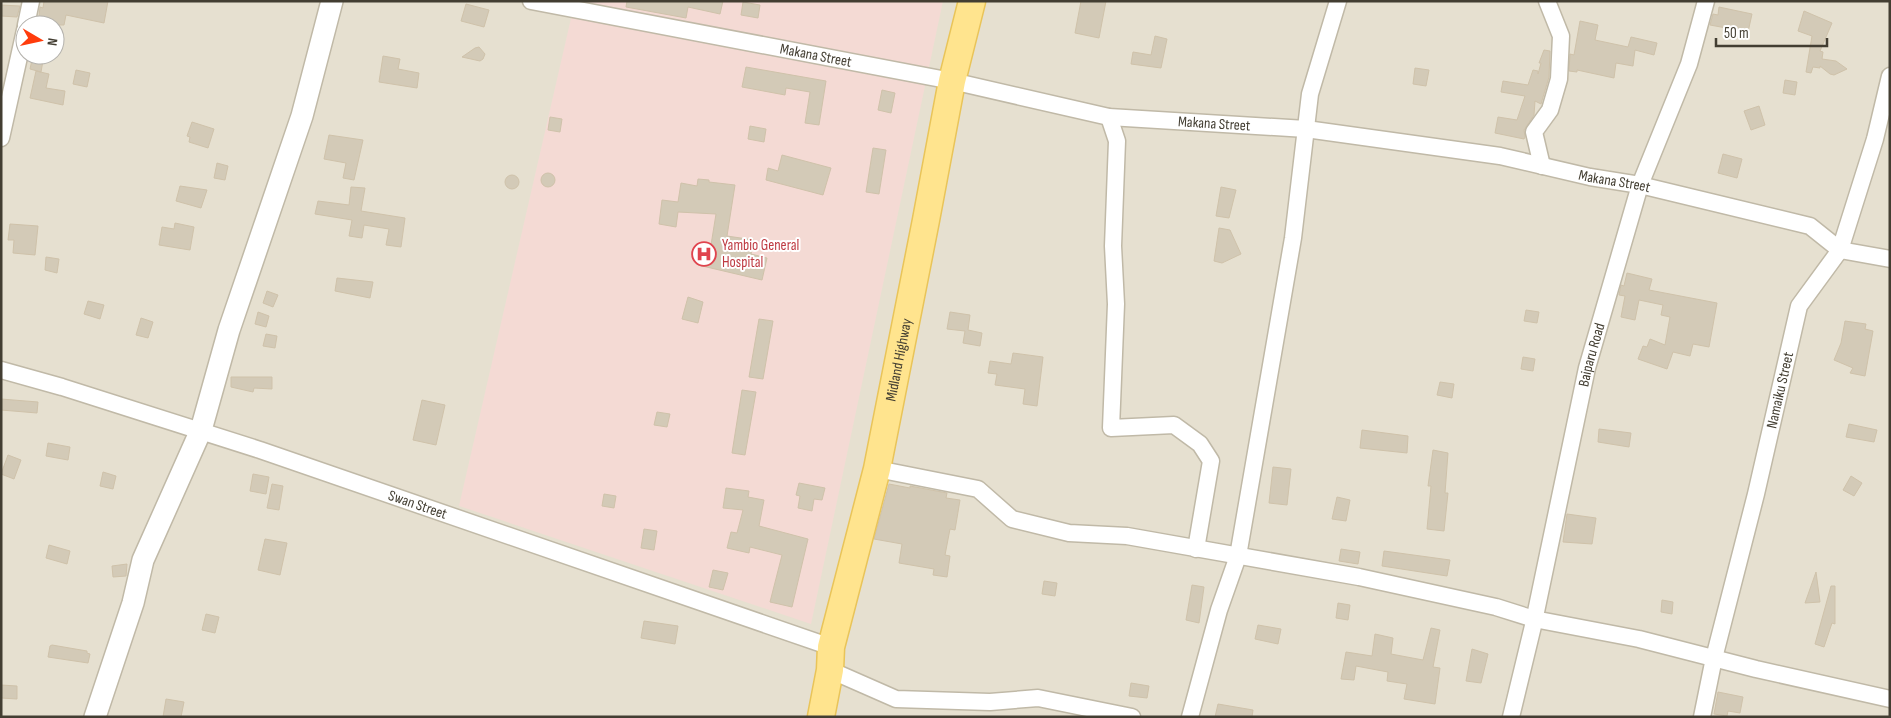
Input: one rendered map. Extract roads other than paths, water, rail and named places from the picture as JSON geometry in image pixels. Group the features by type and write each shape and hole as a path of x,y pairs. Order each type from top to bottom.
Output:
{"main road":[{"name":"Midland Highway","path":"821,717 831,659 876,469 952,81 972,1"}],"street":[{"path":"28,15 31,1"},
{"path":"95,717 133,603 143,560 201,430 229,330 302,116 332,1"},
{"name":"Makana Street","path":"531,1 952,81 1109,117 1306,129 1500,156 1590,177 1640,185 1810,226 1840,250 1890,259"},
{"path":"1190,717 1219,610 1238,556 1293,238 1310,94 1338,1"},
{"path":"1542,166 1534,132 1550,110 1559,79 1561,36 1547,1"},
{"name":"Baiparu Road","path":"1511,717 1534,619 1587,368 1640,185 1688,64 1706,1"},
{"path":"1,138 17,65"},
{"name":"Namaiku Street","path":"1702,717 1714,658 1756,494 1799,306 1840,250 1875,139 1890,76"},
{"path":"1109,117 1116,141 1113,246 1116,304 1111,428 1141,425 1174,425 1200,444 1211,461 1196,549"},
{"name":"Swan Street","path":"1,370 201,430 831,659 896,699 990,702 1038,698 1132,717"},
{"path":"876,469 978,489 1012,519 1069,532 1127,536 1359,577 1496,607 1534,619 1639,639 1890,699"}],"place":[{"name":"Yambio General Hospital","path":"704,254"}]}
